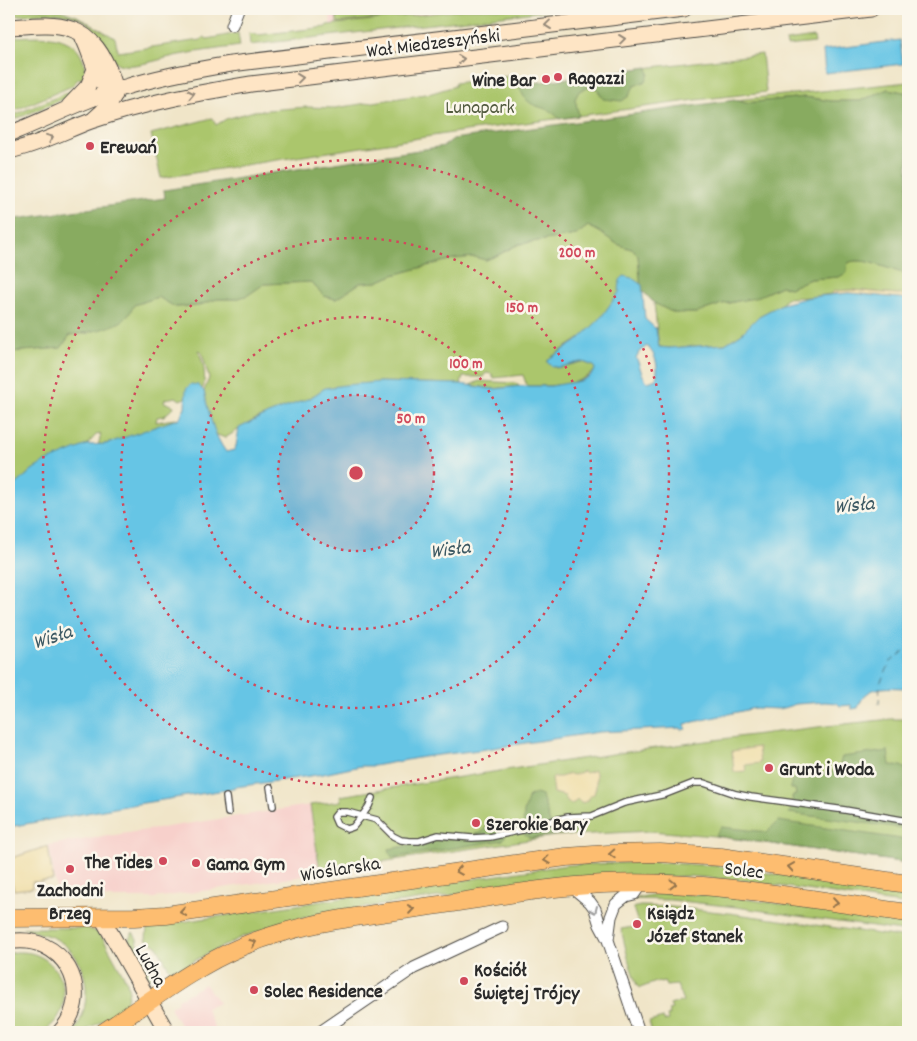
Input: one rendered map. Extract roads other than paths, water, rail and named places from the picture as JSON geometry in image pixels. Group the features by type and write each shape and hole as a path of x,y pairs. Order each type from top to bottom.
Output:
{"main road":[{"name":"Wał Miedzeszyński","path":"9,134 65,110 138,84 183,72 231,64 684,9"},
{"name":"Wał Miedzeszyński","path":"9,151 44,141 91,122 143,105 200,92 251,84 871,9"},
{"path":"9,27 55,25 70,28 82,34 113,93 143,105"},
{"path":"97,62 122,82 138,84"},
{"path":"65,110 88,86 97,62"},
{"path":"91,122 109,104 113,93 111,73"},
{"name":"Solec","path":"587,856 660,853 706,856 908,884"},
{"name":"Wioślarska","path":"9,918 102,918 166,915 498,866 587,856"},
{"name":"Solec","path":"572,887 604,884 712,886 908,913"},
{"path":"104,1032 197,970 225,954 256,941 300,927 328,921 572,887"},
{"name":"Ludna","path":"102,918 167,1032"},
{"path":"15,942 35,943 52,950 63,960 72,973 76,993 74,1007 68,1022 60,1032"}],"street":[{"path":"232,25 238,9"},
{"path":"608,940 610,918 616,904 626,896 634,894 641,884"},
{"path":"572,887 593,905 608,940 639,1032"},
{"path":"320,1032 414,968 502,926"}],"lane":[{"path":"372,798 369,806 362,816 353,827 347,829 336,824 334,817 341,811 362,816 377,820 393,836 401,840 419,841 438,836 472,838 490,836 527,829 568,817 592,816 624,803 666,794 687,785 700,783 751,797 908,821"},
{"path":"270,787 273,806"},
{"path":"226,797 228,813"}],"water":[{"path":"900,40 903,64 825,73 823,50"},
{"name":"Wisła","path":"624,276 632,278 642,285 645,319 656,329 659,347 669,348 725,344 741,334 759,316 782,304 810,297 849,293 908,299 908,688 885,688 872,691 866,694 858,708 852,709 851,705 840,706 837,703 825,702 796,704 780,709 755,708 685,724 686,729 681,730 681,728 599,732 423,757 236,787 9,827 9,489 45,462 87,445 106,444 180,418 185,407 186,389 191,384 198,385 204,391 215,431 226,452 234,450 239,428 268,414 310,398 325,388 380,382 461,384 493,389 521,386 551,386 580,381 589,377 595,370 594,366 577,362 555,367 547,362 550,358 576,342 599,320 619,292 620,280","holes":["647,346 653,353 657,370 656,379 648,382 643,376 636,358 639,352"]}],"place":[{"name":"Ragazzi","path":"558,77"},
{"name":"Wine Bar","path":"546,79"},
{"name":"Erewań","path":"90,146"},
{"name":"Grunt i Woda","path":"769,768"},
{"name":"Szerokie Bary","path":"476,823"},
{"name":"The Tides","path":"163,861"},
{"name":"Gama Gym","path":"196,863"},
{"name":"Zachodni Brzeg","path":"70,869"},
{"name":"Ksiądz Józef Stanek","path":"637,924"},
{"name":"Kościół Świętej Trójcy","path":"464,981"},
{"name":"Solec Residence","path":"254,990"}],"park label":[{"name":"Lunapark","path":"480,106"}]}
